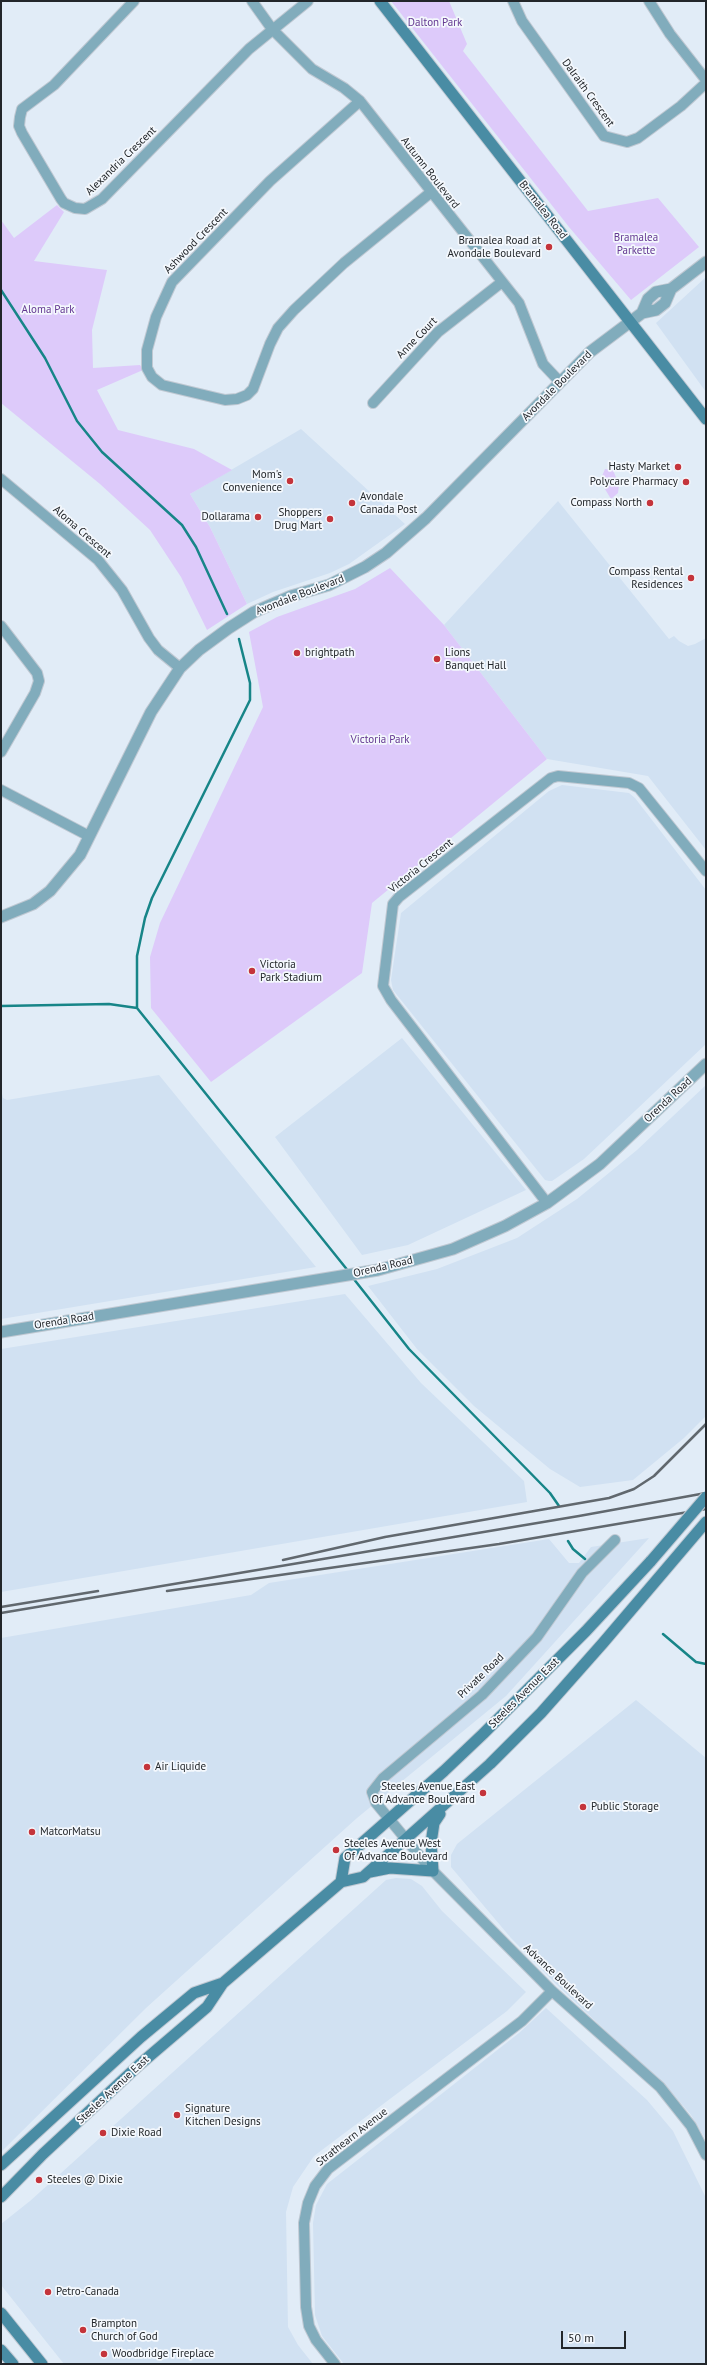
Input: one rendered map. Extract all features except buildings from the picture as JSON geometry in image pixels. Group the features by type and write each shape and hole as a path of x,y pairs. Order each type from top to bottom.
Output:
{"main road":[{"name":"Bramalea Road","path":"380,1 706,419"},
{"name":"Steeles Avenue East","path":"341,1882 345,1858 483,1734 586,1632 652,1561 706,1497"},
{"name":"Steeles Avenue East","path":"1,2197 43,2154 139,2065 207,2007 223,1983 341,1882 363,1877 445,1806 541,1713 706,1522"},
{"path":"369,1872 390,1868 433,1871 431,1843 434,1823 445,1806"},
{"name":"Steeles Avenue East","path":"1,2165 141,2037 194,1993 223,1983"},
{"path":"1,2313 42,2364"},
{"path":"1,2350 13,2364"}],"street":[{"name":"Alexandria Crescent","path":"134,1 54,86 22,109 19,126 22,133 64,203 75,208 85,209 102,199 249,49 272,29"},
{"name":"Autumn Boulevard","path":"252,1 272,29 312,70 344,88 360,101 430,193 519,303 543,364 560,382"},
{"path":"272,29 308,1"},
{"name":"Dalraith Crescent","path":"513,1 522,21 604,136 627,142 638,138 681,106 706,83"},
{"path":"649,1 670,34 706,80"},
{"name":"Ashwood Crescent","path":"360,101 270,181 172,282 156,317 147,350 147,368 152,377 162,385 225,400 247,395 253,389 278,328 294,310 344,262 430,193"},
{"name":"Avondale Boulevard","path":"1,917 28,906 50,892 80,855 144,724 180,668 218,635 254,612 292,596 329,585 365,567 386,553 426,518 590,352 642,313 648,299 656,292 671,289 706,262"},
{"name":"Anne Court","path":"373,403 438,332 502,282"},
{"name":"Aloma Crescent","path":"3,484 98,560 122,590 149,638 158,650 180,668"},
{"path":"1,626 37,673 38,681 35,693 1,752"},
{"name":"Victoria Crescent","path":"547,1203 391,1000 383,986 393,904 399,897 551,778 558,776 629,783 639,788 706,871"},
{"path":"1,790 89,836"},
{"name":"Orenda Road","path":"1,1332 336,1277 403,1264 453,1249 504,1226 547,1203 600,1164 706,1064"},
{"name":"Private Road","path":"389,1819 376,1803 372,1792 374,1788 482,1695 537,1637 582,1573 615,1540"},
{"name":"Advance Boulevard","path":"389,1819 433,1871 552,1991 660,2087 691,2126 706,2155"},
{"name":"Strathearn Avenue","path":"335,2364 316,2340 309,2326 306,2308 304,2223 308,2203 315,2186 328,2170 511,2030 552,1991"}],"shaded area":[{"path":"706,277 706,392 656,323"},
{"path":"301,429 405,524 349,564 330,573 273,592 247,604 210,527 190,494"},
{"path":"558,501 669,639 674,636 688,646 706,638 706,850 648,776 547,759 444,625"},
{"path":"562,785 629,793 635,798 706,890 706,1044 584,1159 552,1181 549,1181 545,1180 393,990 391,980 401,913 549,791"},
{"path":"402,1038 526,1190 408,1245 362,1255 275,1137"},
{"path":"159,1075 316,1267 1,1319 1,1089 3,1098 7,1100"},
{"path":"706,1085 706,1416 684,1438 633,1480 580,1487 550,1469 474,1406 417,1349 368,1286 437,1269 517,1238 577,1199 637,1150"},
{"path":"345,1294 421,1383 524,1481 527,1502 1,1592 1,1349"},
{"path":"649,1538 506,1696 357,1818 146,2008 1,2152 1,1638 251,1595 269,1583 549,1539 569,1563 579,1563 591,1547"},
{"path":"636,1700 706,1758 706,2140 691,2115 673,2094 556,1984 511,1938 451,1867 451,1855 457,1844"},
{"path":"396,1878 411,1879 422,1886 442,1911 526,1992 507,2011 314,2156 293,2187 286,2212 288,2327 298,2345 313,2364 64,2364 1,2285 1,2224 30,2201 386,1880"},
{"path":"546,2008 647,2100 673,2131 706,2198 706,2364 344,2364 322,2336 315,2315 313,2223 316,2205 327,2184 519,2033"}],"green space":[{"path":"391,1 449,1 467,44 463,51 588,211 658,198 699,247 631,300 569,227"},
{"name":"Aloma Park","path":"57,205 64,212 34,261 107,270 92,330 93,368 140,365 143,370 97,390 118,430 194,449 232,470 190,494 210,527 247,604 207,630 181,577 150,530 100,484 1,403 1,220 14,238"},
{"path":"605,469 613,470 619,485 618,493 611,499 600,481"},
{"name":"Victoria Park","path":"390,568 444,625 547,759 372,903 362,973 211,1082 151,1008 150,957 160,923 263,707 249,632 277,617 355,589"}],"waterway":[{"path":"1,290 45,358 77,421 102,452 182,525 196,547 227,614"},
{"path":"239,639 250,683 250,700 152,898 145,918 137,956 137,1008 349,1272"},
{"path":"1,1006 109,1004 137,1008"},
{"path":"353,1278 409,1349 550,1493 559,1506"},
{"path":"568,1541 573,1549 585,1559"},
{"path":"663,1634 696,1662 706,1664"}],"railway":[{"path":"283,1560 385,1537 609,1498 634,1489 654,1476 706,1424"},
{"path":"1,1613 579,1516 706,1493"},
{"path":"167,1591 499,1544 706,1509"},
{"path":"1,1607 98,1591"}],"place":[{"name":"Bramalea Road at Avondale Boulevard","path":"549,247"},
{"name":"Hasty Market","path":"678,467"},
{"name":"Mom's Convenience","path":"290,481"},
{"name":"Polycare Pharmacy","path":"686,482"},
{"name":"Avondale Canada Post","path":"352,503"},
{"name":"Compass North","path":"650,503"},
{"name":"Dollarama","path":"258,517"},
{"name":"Shoppers Drug Mart","path":"330,519"},
{"name":"Compass Rental Residences","path":"691,578"},
{"name":"brightpath","path":"297,653"},
{"name":"Lions Banquet Hall","path":"437,659"},
{"name":"Victoria Park Stadium","path":"252,971"},
{"name":"Air Liquide","path":"147,1767"},
{"name":"Steeles Avenue East Of Advance Boulevard","path":"483,1793"},
{"name":"Public Storage","path":"583,1807"},
{"name":"MatcorMatsu","path":"32,1832"},
{"name":"Steeles Avenue West Of Advance Boulevard","path":"336,1850"},
{"name":"Signature Kitchen Designs","path":"177,2115"},
{"name":"Dixie Road","path":"103,2133"},
{"name":"Steeles @ Dixie","path":"39,2180"},
{"name":"Petro-Canada","path":"48,2292"},
{"name":"Brampton Church of God","path":"83,2330"},
{"name":"Woodbridge Fireplace","path":"104,2354"}],"park label":[{"name":"Dalton Park","path":"435,23"},
{"name":"Bramalea Parkette","path":"636,244"}]}
